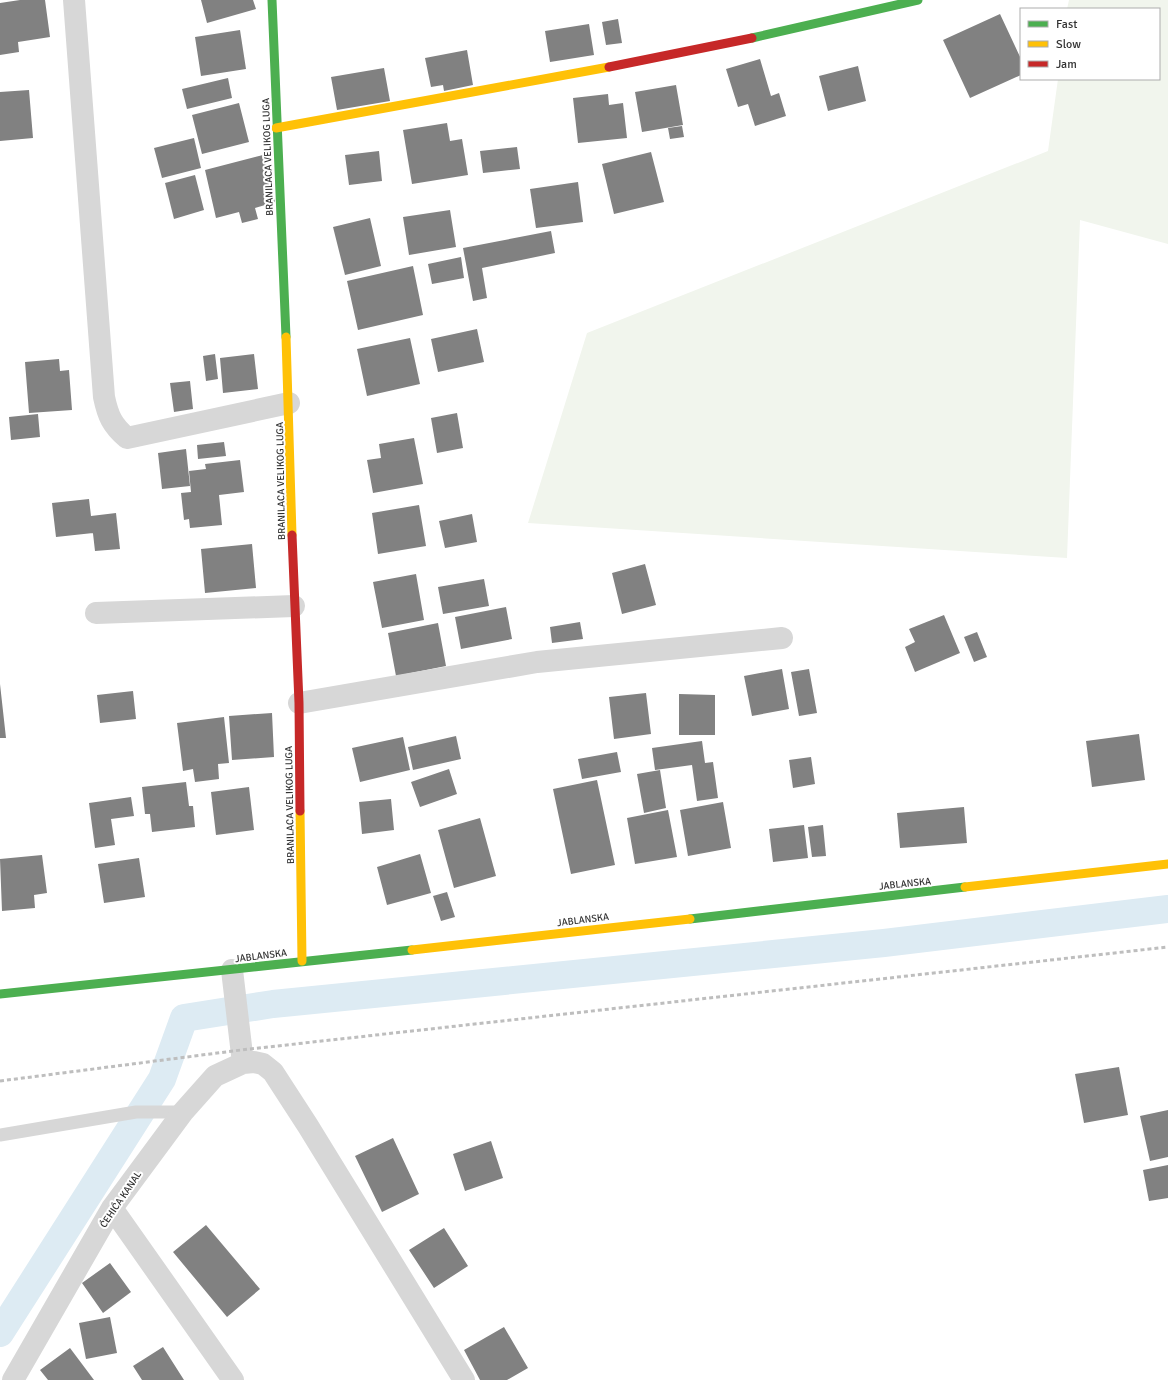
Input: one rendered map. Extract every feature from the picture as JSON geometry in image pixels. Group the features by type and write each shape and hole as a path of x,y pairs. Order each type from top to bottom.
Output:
{"street":[{"path":"74,0 103,389 107,413 116,428 127,438 289,403"},
{"name":"BRANILACA VELIKOG LUGA","path":"272,0 276,128 289,403 294,606 299,703 302,961"},
{"path":"276,128 615,66 861,14 918,0"},
{"path":"96,613 294,606"},
{"path":"299,703 537,662 782,638"},
{"name":"JABLANSKA","path":"0,994 233,975 302,961 1168,864"},
{"path":"233,975 243,1063 254,1062 263,1064 273,1072 308,1126 464,1380"},
{"name":"ĆEHIĆA KANAL","path":"13,1380 112,1208 183,1112 215,1076 243,1063"},
{"path":"112,1208 233,1380"}],"lane":[{"path":"0,1135 136,1112 183,1112"}],"shaded area":[{"path":"1069,0 1168,0 1168,244 1080,220 1067,558 528,523 587,333 1048,151 1058,80 1160,80 1160,8 1067,8"}],"building":[{"path":"20,0 45,0 50,37 18,42 19,52 0,55 0,3"},
{"path":"201,0 253,0 256,9 207,23"},
{"path":"1000,14 1020,57 1020,75 970,98 943,40"},
{"path":"618,19 622,43 606,45 602,22"},
{"path":"589,24 594,55 550,62 545,31"},
{"path":"240,30 246,69 201,76 195,37"},
{"path":"467,50 473,85 444,91 443,85 431,87 425,58"},
{"path":"760,59 771,96 779,93 786,116 755,126 748,104 738,107 726,69"},
{"path":"858,66 866,101 828,111 819,76"},
{"path":"384,68 390,101 337,110 331,77"},
{"path":"228,78 232,98 187,109 182,89"},
{"path":"676,85 683,125 642,132 635,92"},
{"path":"29,90 33,138 0,141 0,92"},
{"path":"608,94 609,105 623,103 627,138 578,143 573,98"},
{"path":"239,103 249,142 202,154 192,115"},
{"path":"447,123 450,141 462,139 468,175 412,184 403,130"},
{"path":"682,126 684,137 670,139 668,128"},
{"path":"194,138 201,168 162,178 154,148"},
{"path":"517,147 520,169 483,173 480,151"},
{"path":"379,151 382,181 349,185 345,155"},
{"path":"651,152 664,202 614,214 602,164"},
{"path":"263,155 275,202 255,208 258,219 242,223 239,212 216,218 205,170"},
{"path":"195,175 204,210 174,219 165,183"},
{"path":"578,182 583,222 536,228 530,189"},
{"path":"450,210 456,247 409,255 403,217"},
{"path":"370,218 381,266 345,275 333,227"},
{"path":"551,231 555,253 482,268 487,298 473,301 463,248"},
{"path":"461,257 464,278 432,284 428,264"},
{"path":"413,266 423,315 358,330 347,281"},
{"path":"477,329 484,362 438,372 431,339"},
{"path":"410,338 420,384 367,396 357,349"},
{"path":"215,354 218,379 206,381 203,356"},
{"path":"254,354 258,389 223,393 220,358"},
{"path":"59,359 60,371 69,370 72,410 29,413 25,362"},
{"path":"190,381 193,409 174,412 170,383"},
{"path":"457,413 463,448 437,453 431,418"},
{"path":"38,414 40,437 11,440 9,417"},
{"path":"414,438 423,484 373,493 367,460 381,458 379,444"},
{"path":"224,442 226,456 198,459 197,445"},
{"path":"186,449 190,486 162,489 158,453"},
{"path":"240,460 244,492 219,495 222,525 190,528 189,519 184,520 181,493 191,492 189,471 206,469 205,464"},
{"path":"89,499 93,533 56,537 52,503"},
{"path":"419,505 426,546 378,554 372,513"},
{"path":"116,513 120,549 95,551 91,516"},
{"path":"472,514 477,542 445,548 439,521"},
{"path":"252,544 256,588 205,593 201,549"},
{"path":"645,564 656,605 622,614 612,573"},
{"path":"416,574 424,620 382,628 373,582"},
{"path":"484,579 489,606 443,614 438,587"},
{"path":"506,607 512,639 461,649 455,617"},
{"path":"944,615 960,653 915,672 905,647 915,642 909,629"},
{"path":"580,622 583,639 552,643 550,627"},
{"path":"438,623 446,666 396,676 388,633"},
{"path":"977,632 987,657 974,662 964,637"},
{"path":"782,669 789,709 752,716 744,676"},
{"path":"809,669 817,713 799,716 791,672"},
{"path":"0,684 6,738 0,738"},
{"path":"133,691 136,719 100,723 97,695"},
{"path":"646,693 651,734 614,739 609,697"},
{"path":"679,694 715,695 715,735 679,735"},
{"path":"272,713 274,757 232,760 229,716"},
{"path":"224,717 229,763 218,764 219,779 195,782 193,769 183,771 177,723"},
{"path":"1139,734 1145,780 1092,787 1086,741"},
{"path":"456,736 461,759 413,770 408,747"},
{"path":"403,737 410,770 360,782 352,748"},
{"path":"702,741 705,763 713,762 718,798 697,801 692,765 655,770 652,748"},
{"path":"617,752 621,772 582,779 578,759"},
{"path":"811,757 815,784 793,788 789,760"},
{"path":"449,769 457,794 420,807 411,782"},
{"path":"660,770 666,808 644,813 637,774"},
{"path":"597,780 615,865 571,874 553,789"},
{"path":"186,782 189,806 193,806 195,827 152,832 150,814 145,814 142,787"},
{"path":"249,787 254,830 216,835 211,792"},
{"path":"131,797 134,816 111,819 115,845 95,848 89,803"},
{"path":"391,799 394,830 362,834 359,802"},
{"path":"723,802 731,848 688,856 680,810"},
{"path":"964,807 967,843 900,848 897,813"},
{"path":"668,810 677,857 635,864 627,818"},
{"path":"480,818 496,876 454,888 438,830"},
{"path":"804,825 808,858 773,862 769,829"},
{"path":"823,825 826,856 812,857 808,827"},
{"path":"420,854 431,893 387,905 377,867"},
{"path":"42,855 47,893 34,895 35,908 2,911 0,859"},
{"path":"139,858 145,897 104,903 98,864"},
{"path":"447,892 455,917 441,921 433,896"},
{"path":"1119,1067 1128,1115 1084,1123 1075,1074"},
{"path":"1168,1110 1168,1157 1150,1161 1140,1116"},
{"path":"393,1138 419,1194 382,1212 355,1156"},
{"path":"491,1141 503,1178 465,1191 453,1154"},
{"path":"1168,1165 1168,1198 1149,1201 1143,1170"},
{"path":"206,1225 260,1289 227,1317 173,1252"},
{"path":"444,1228 468,1266 434,1288 409,1250"},
{"path":"110,1263 131,1292 103,1313 82,1283"},
{"path":"110,1317 117,1353 86,1359 79,1323"},
{"path":"504,1327 528,1368 507,1380 480,1380 464,1350"},
{"path":"163,1347 184,1380 142,1380 133,1366"},
{"path":"70,1348 94,1380 48,1380 40,1370"}],"waterway":[{"path":"0,1333 162,1079 184,1018 273,1004 884,943 1168,909"}],"railway":[{"path":"0,1081 241,1050 1168,947"}],"traffic: fast":[{"path":"272,0 286,337"},
{"path":"752,38 918,0"},
{"path":"690,919 965,887"},
{"path":"0,994 412,950"}],"traffic: slow":[{"path":"276,128 609,67"},
{"path":"286,337 292,535"},
{"path":"300,811 302,961"},
{"path":"965,887 1168,864"},
{"path":"412,950 690,919"}],"traffic: jam":[{"path":"609,67 752,38"},
{"path":"292,535 299,703 300,811"}]}
